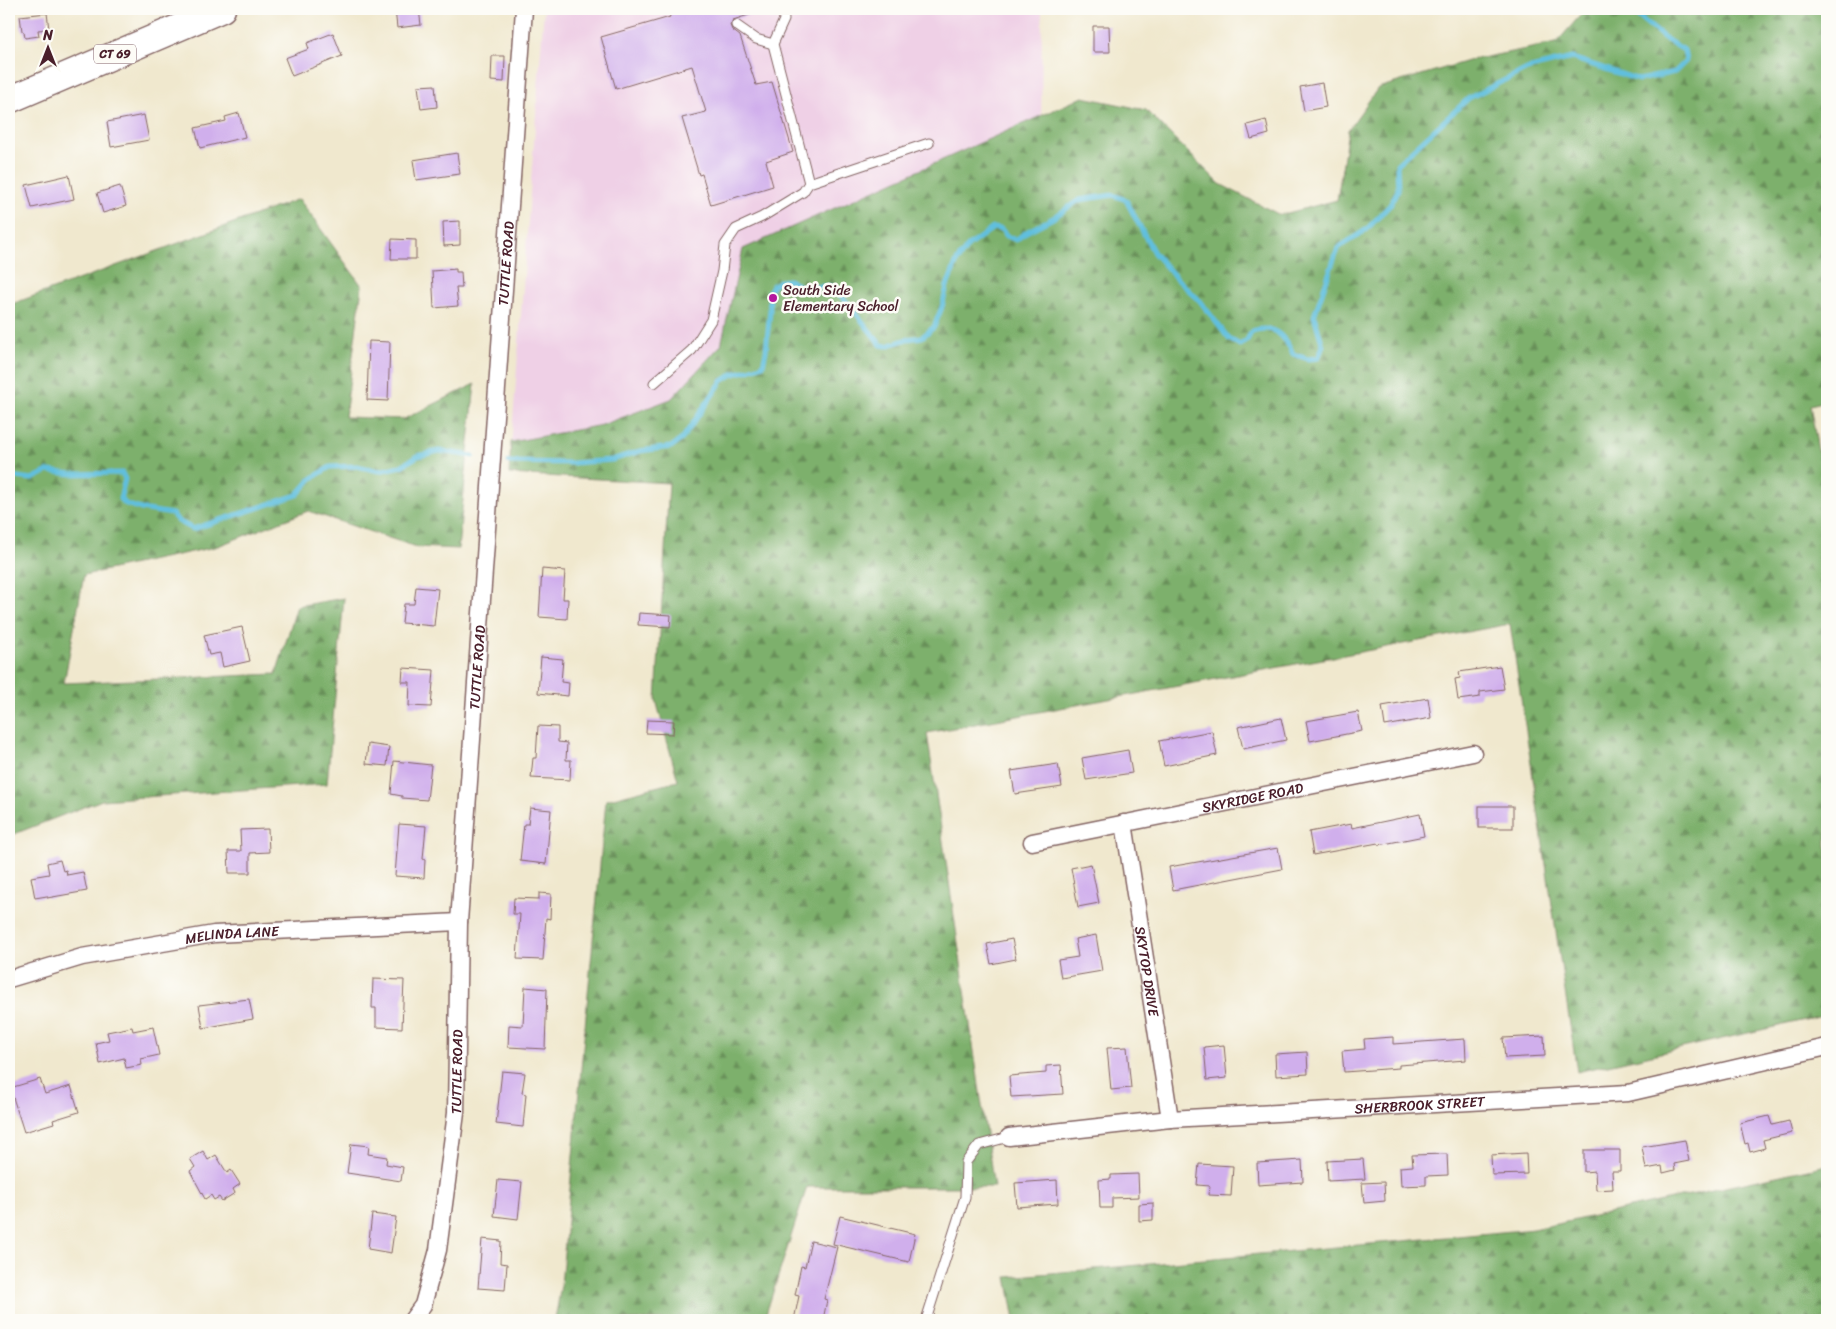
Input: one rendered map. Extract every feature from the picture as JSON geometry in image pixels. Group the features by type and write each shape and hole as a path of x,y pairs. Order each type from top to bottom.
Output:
{"main road":[{"name":"CT 69","path":"9,100 222,9"}],"street":[{"name":"TUTTLE ROAD","path":"412,1320 423,1305 438,1250 456,1113 459,922 524,9"},
{"name":"SKYRIDGE ROAD","path":"1032,842 1473,753"},
{"name":"SKYTOP DRIVE","path":"1124,823 1170,1119"},
{"name":"MELINDA LANE","path":"9,979 82,957 214,934 459,922"},
{"name":"SHERBROOK STREET","path":"1009,1137 1170,1119 1628,1093 1827,1047"}],"lane":[{"path":"783,9 784,20 773,44 809,183"},
{"path":"736,25 756,39 773,44"},
{"path":"654,383 692,350 711,320 722,271 725,245 736,229 762,217 803,192 809,183 929,143"},
{"path":"926,1320 965,1197 966,1162 979,1145 1009,1137"}],"shaded area":[{"name":"South Side Elementary School","path":"544,9 1042,9 1041,153 987,682 656,700 669,483 509,474"}],"green space":[{"path":"1586,9 1827,9 1827,401 1810,405 1827,501 1827,1015 1577,1072 1510,624 927,733 994,1187 807,1187 764,1320 555,1320 561,1285 606,800 678,781 656,700 669,483 509,474 511,442 602,425 671,399 721,345 743,249 1083,97 1146,110 1220,184 1280,215 1337,200 1348,130 1378,88 1471,60 1556,43"},
{"path":"299,199 362,286 345,417 404,419 475,384 458,549 416,547 308,511 215,547 84,575 64,683 276,674 297,606 344,598 327,784 102,800 9,836 9,305"},
{"path":"1827,1165 1827,1320 1015,1320 1007,1277 1534,1229"}],"building":[{"path":"395,9 419,9 421,25 397,28"},
{"path":"668,9 757,9 758,12 733,20 730,25 732,30 740,36 756,85 772,82 793,152 766,161 773,186 711,205 702,174 699,175 682,118 706,112 692,66 616,89 601,37 670,17"},
{"path":"47,13 49,29 38,30 39,36 25,38 20,16"},
{"path":"1093,26 1109,26 1110,52 1093,52"},
{"path":"333,33 342,56 292,76 285,58 309,49 307,43"},
{"path":"492,56 505,56 504,82 491,81"},
{"path":"1322,83 1326,107 1304,111 1300,87"},
{"path":"435,85 437,107 421,109 418,86"},
{"path":"239,113 245,137 200,148 195,128 226,121 225,117"},
{"path":"144,115 149,140 111,147 107,122"},
{"path":"1266,120 1269,134 1251,139 1247,125"},
{"path":"457,153 460,174 416,180 413,160"},
{"path":"69,175 74,199 32,208 26,185"},
{"path":"120,186 126,206 103,213 97,193"},
{"path":"460,221 460,245 444,246 443,222"},
{"path":"392,239 416,240 416,259 391,259"},
{"path":"456,269 456,272 461,272 462,288 456,288 458,306 434,308 432,271"},
{"path":"369,341 390,342 388,401 367,400"},
{"path":"542,569 565,571 563,599 568,599 567,619 539,617"},
{"path":"416,587 438,589 434,626 402,623 404,604 414,604"},
{"path":"639,613 671,615 670,627 638,625"},
{"path":"242,627 250,661 223,667 220,653 209,655 204,635"},
{"path":"541,657 563,659 561,682 569,683 568,696 538,693"},
{"path":"1500,666 1504,689 1480,692 1480,697 1458,700 1455,679 1460,678 1459,672"},
{"path":"403,668 434,670 431,707 409,706 410,682 402,682"},
{"path":"1428,698 1431,718 1385,726 1382,706"},
{"path":"1358,712 1362,731 1310,741 1306,721"},
{"path":"1281,718 1286,740 1243,749 1238,727"},
{"path":"647,720 674,721 673,734 646,733"},
{"path":"538,726 558,727 558,742 567,743 566,760 571,760 570,780 531,778 533,758 536,758"},
{"path":"1212,731 1217,755 1164,766 1159,741"},
{"path":"368,744 389,747 387,766 366,764"},
{"path":"1128,750 1132,773 1086,780 1082,758"},
{"path":"394,761 431,765 427,800 402,798 402,796 391,794"},
{"path":"1058,764 1062,787 1015,794 1011,771"},
{"path":"1479,806 1513,806 1513,828 1479,828"},
{"path":"530,808 551,810 546,864 520,861 524,824 528,824"},
{"path":"1420,814 1424,836 1313,855 1309,832 1351,824 1352,828"},
{"path":"399,824 426,826 423,859 425,860 424,878 395,876"},
{"path":"268,829 269,852 250,853 250,873 229,873 228,851 241,851 240,830"},
{"path":"1278,848 1282,869 1173,890 1169,867"},
{"path":"60,860 63,871 66,870 67,875 83,872 87,891 47,898 47,896 35,898 31,877 49,874 47,863"},
{"path":"1091,864 1099,903 1078,907 1071,868"},
{"path":"539,893 551,894 550,919 546,918 543,960 517,959 520,914 513,914 514,898 539,899"},
{"path":"1096,935 1102,971 1061,978 1058,960 1078,957 1075,939"},
{"path":"1012,939 1016,959 991,964 987,944"},
{"path":"373,979 404,980 402,1028 376,1027 376,1008 372,1008"},
{"path":"525,987 547,989 545,1049 508,1047 509,1025 523,1026"},
{"path":"249,999 253,1019 203,1028 199,1005"},
{"path":"132,1027 133,1031 153,1027 159,1055 141,1059 142,1065 126,1068 124,1058 100,1064 96,1043 109,1040 107,1032"},
{"path":"1544,1036 1545,1056 1505,1058 1503,1038"},
{"path":"1393,1037 1393,1044 1465,1039 1466,1060 1399,1065 1399,1068 1344,1072 1342,1051 1365,1049 1364,1039"},
{"path":"1224,1045 1227,1078 1207,1080 1204,1047"},
{"path":"1127,1047 1131,1088 1111,1090 1107,1048"},
{"path":"1307,1052 1308,1074 1276,1076 1275,1054"},
{"path":"1061,1065 1063,1094 1011,1097 1009,1076 1046,1073 1046,1066"},
{"path":"502,1071 525,1073 522,1093 526,1094 523,1127 496,1124"},
{"path":"40,1079 45,1094 71,1086 79,1112 53,1120 54,1123 24,1132 10,1088"},
{"path":"1769,1116 1772,1125 1789,1121 1792,1133 1763,1140 1765,1148 1750,1152 1748,1143 1745,1144 1740,1123"},
{"path":"1685,1140 1689,1161 1674,1164 1675,1170 1663,1173 1662,1166 1646,1169 1642,1147"},
{"path":"351,1144 369,1146 368,1154 387,1157 386,1164 403,1167 401,1181 347,1173"},
{"path":"1584,1150 1620,1150 1620,1171 1612,1171 1613,1189 1596,1190 1595,1171 1584,1172"},
{"path":"203,1151 208,1160 216,1155 227,1173 231,1170 240,1184 233,1189 235,1193 222,1201 219,1197 214,1200 211,1195 205,1199 190,1171 195,1167 190,1159"},
{"path":"1526,1153 1527,1174 1492,1175 1491,1155"},
{"path":"1447,1154 1448,1175 1426,1176 1426,1185 1401,1186 1400,1167 1413,1166 1412,1155"},
{"path":"1363,1159 1365,1179 1328,1181 1327,1161"},
{"path":"1302,1160 1303,1182 1258,1185 1257,1163"},
{"path":"1199,1164 1233,1166 1231,1196 1209,1195 1210,1186 1197,1185"},
{"path":"1138,1174 1139,1197 1112,1198 1112,1208 1100,1208 1099,1180 1111,1179 1111,1175"},
{"path":"498,1180 522,1182 518,1219 494,1216"},
{"path":"1057,1180 1058,1204 1017,1207 1015,1183"},
{"path":"1384,1182 1385,1201 1364,1203 1362,1183"},
{"path":"1153,1203 1153,1220 1139,1221 1139,1204"},
{"path":"372,1214 396,1217 391,1253 368,1249"},
{"path":"840,1216 915,1234 909,1262 833,1244"},
{"path":"482,1239 501,1241 500,1263 507,1264 505,1290 478,1288"},
{"path":"811,1241 837,1247 824,1299 827,1300 823,1320 794,1320 799,1296 795,1295 801,1266 805,1267"}],"waterway":[{"path":"509,462 573,463 612,460 640,451 671,447 682,439 722,381 733,374 763,365 770,310 769,292 773,285 780,281 789,280 803,288 830,286 847,302 881,345 887,346 907,339 922,337 934,327 957,261 968,246 993,228 1001,229 1007,236 1016,240 1079,200 1113,195 1126,200 1154,253 1200,301 1229,339 1240,345 1247,340 1252,331 1260,329 1272,330 1286,341 1293,354 1308,359 1318,358 1323,346 1314,316 1338,248 1367,229 1390,205 1398,190 1397,164 1469,98 1527,69 1572,58 1639,80 1675,72 1686,61 1684,50 1667,40 1639,17 1638,9"},
{"path":"9,476 32,479 48,471 72,474 122,473 125,479 120,499 126,504 141,509 172,514 178,521 193,529 297,495 311,479 330,467 357,466 379,471 401,466 418,456 439,451 473,456"}],"place":[{"name":"South Side Elementary School","path":"773,298"}]}
